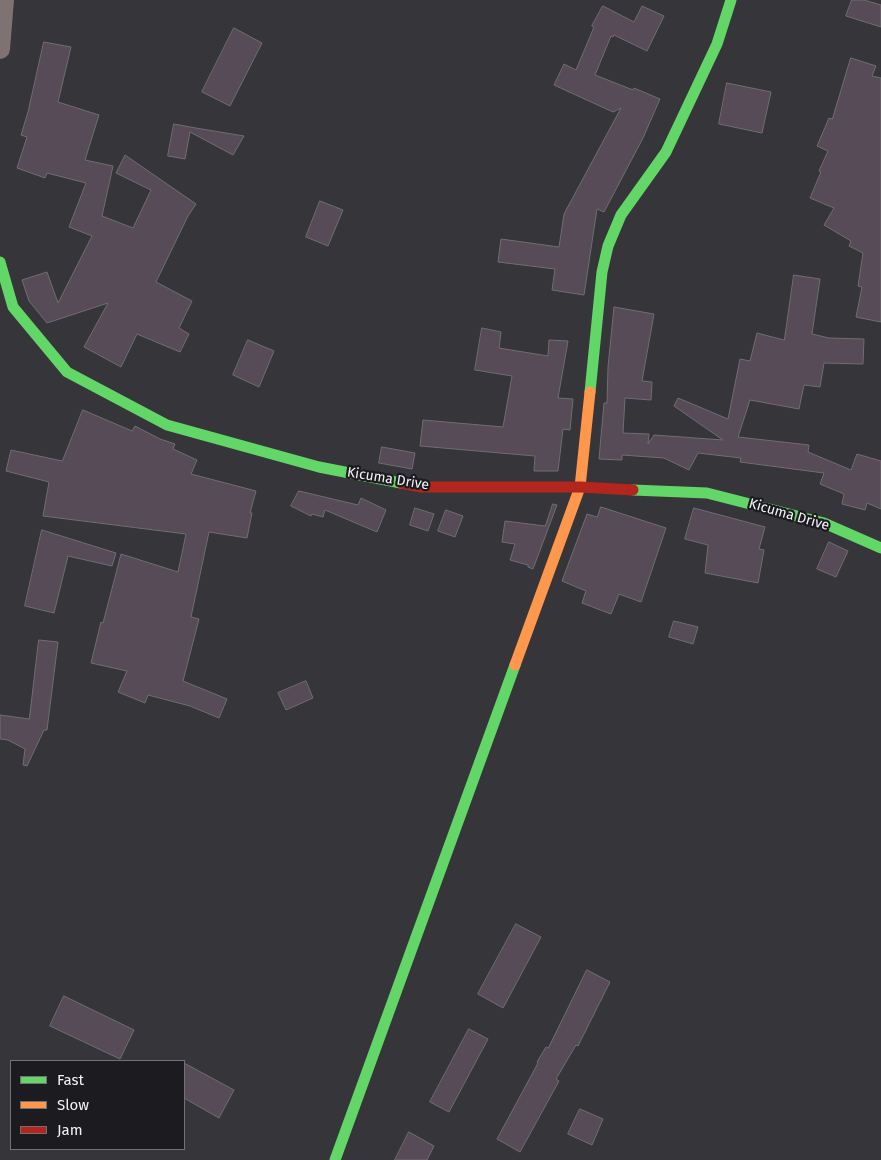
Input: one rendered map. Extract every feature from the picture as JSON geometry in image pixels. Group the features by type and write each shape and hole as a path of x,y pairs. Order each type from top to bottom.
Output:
{"street":[{"path":"0,49 4,0"},
{"path":"335,1160 580,487 602,272 608,246 621,215 666,152 717,44 731,0"},
{"name":"Kicuma Drive","path":"0,262 13,308 66,372 167,425 319,467 421,487 580,487 707,493 824,523 881,548"}],"building":[{"path":"852,0 864,0 881,5 881,27 846,16"},
{"path":"603,6 634,22 642,6 664,16 647,51 614,35 613,37 611,36 595,75 660,99 643,138 604,212 597,209 584,295 552,290 555,269 498,262 501,239 559,247 564,214 621,108 613,112 554,85 564,64 576,70 594,27 592,26"},
{"path":"234,28 262,43 230,106 202,92"},
{"path":"44,42 71,47 58,102 99,115 85,160 113,166 102,216 133,228 151,190 116,173 125,155 196,204 188,216 156,282 192,301 179,328 189,334 180,352 137,334 121,367 84,347 108,303 47,323 29,301 22,280 47,272 58,303 92,236 69,227 86,183 47,173 45,178 17,168 27,137 21,135"},
{"path":"851,58 876,66 872,76 881,78 881,322 856,317 862,287 858,286 863,253 849,246 851,241 824,225 834,208 810,198 828,151 817,146 829,118 832,119"},
{"path":"727,83 771,92 762,133 719,124"},
{"path":"174,124 244,136 233,155 190,132 185,159 168,156"},
{"path":"320,201 343,210 328,246 306,237"},
{"path":"794,275 820,279 812,334 829,338 864,339 863,364 824,363 820,387 804,385 799,409 750,400 738,437 809,445 808,452 851,470 857,454 881,461 881,509 867,503 865,510 842,504 844,494 820,484 824,473 740,462 741,458 698,453 689,470 664,458 622,455 622,460 599,459 604,403 607,403 608,367 614,307 654,314 642,381 652,382 651,400 625,398 623,433 649,434 648,444 654,435 723,440 674,406 678,398 728,419 740,359 750,361 757,333 784,340"},
{"path":"482,328 501,332 499,348 548,356 549,340 568,341 558,398 573,399 570,430 563,429 558,471 534,471 535,456 420,446 423,420 503,427 512,376 475,370"},
{"path":"248,340 274,351 259,387 233,375"},
{"path":"83,410 132,431 135,426 160,439 175,444 173,449 197,460 191,474 256,491 250,513 252,513 247,538 209,532 191,617 199,619 183,681 227,699 219,718 190,706 148,695 145,703 118,692 127,671 91,663 121,554 178,572 186,534 43,516 49,482 6,471 11,450 62,461"},
{"path":"382,447 415,453 412,469 379,463"},
{"path":"299,491 358,505 361,498 386,510 377,532 325,510 323,517 312,514 311,516 291,506"},
{"path":"553,504 557,505 533,569 528,567 528,565 510,560 515,544 502,542 505,521 545,526"},
{"path":"601,507 666,528 641,602 619,594 611,614 582,603 586,591 562,581 587,514 597,517"},
{"path":"415,508 434,514 428,531 410,525"},
{"path":"694,508 765,527 759,549 764,550 758,583 705,573 708,545 685,539"},
{"path":"446,510 463,516 455,537 438,531"},
{"path":"42,530 116,553 112,566 68,556 54,613 25,606"},
{"path":"829,542 848,551 836,577 817,569"},
{"path":"674,621 698,627 693,644 669,637"},
{"path":"39,640 58,642 47,730 44,730 27,766 23,765 25,749 8,740 0,739 0,715 29,719"},
{"path":"306,681 313,698 286,710 278,693"},
{"path":"516,924 541,937 503,1008 478,994"},
{"path":"587,970 610,982 578,1046 576,1045 556,1079 559,1081 520,1152 497,1139 537,1062 546,1047 548,1048"},
{"path":"64,996 134,1030 120,1059 50,1026"},
{"path":"469,1029 488,1039 449,1112 430,1102"},
{"path":"185,1064 234,1090 219,1118 185,1099"},
{"path":"580,1109 603,1119 592,1145 568,1134"},
{"path":"409,1132 434,1146 427,1160 395,1160"}],"traffic: fast":[{"path":"590,392 602,272 608,246 621,215 666,152 717,44 731,0"},
{"path":"0,262 13,307 67,372 167,425 319,467 401,483"},
{"path":"633,490 707,493 824,523 881,548"},
{"path":"335,1160 515,665"}],"traffic: slow":[{"path":"515,665 580,487 590,392"}],"traffic: jam":[{"path":"401,483 421,487 580,487 633,490"}]}
